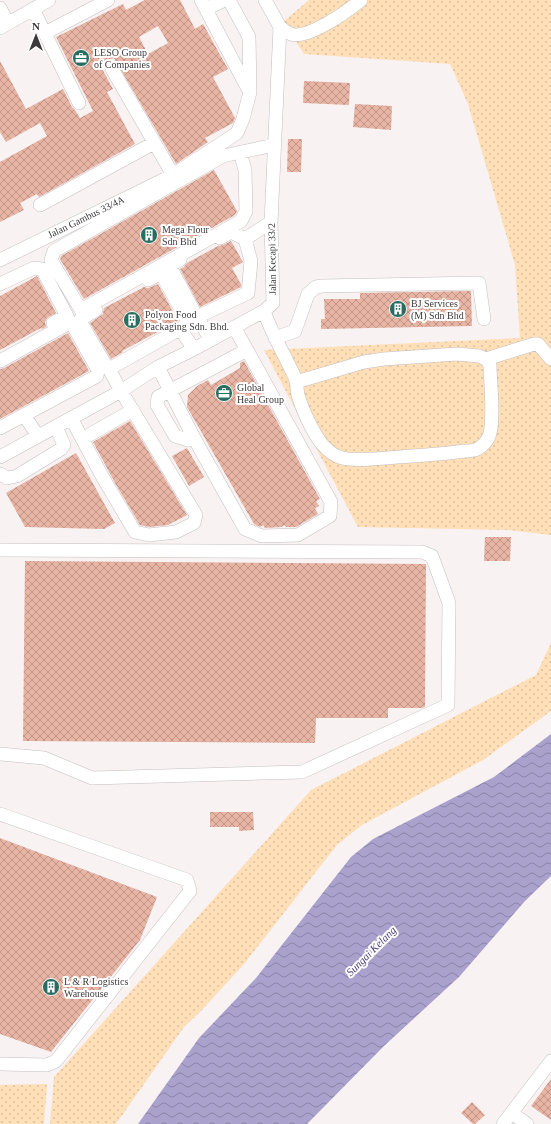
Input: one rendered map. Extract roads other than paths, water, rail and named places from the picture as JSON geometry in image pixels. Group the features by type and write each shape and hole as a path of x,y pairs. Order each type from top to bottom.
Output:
{"street":[{"path":"0,8 4,26 49,0"},
{"path":"45,33 108,0"},
{"path":"225,0 204,4 250,92"},
{"name":"Jalan Gambus 33/4A","path":"0,260 173,175 237,133 243,119 250,92 249,37 229,0"},
{"path":"268,1 280,27 291,34 306,34 318,29 361,0"},
{"path":"33,9 79,103"},
{"name":"Jalan Kecapi 33/2","path":"264,311 273,303 271,222 280,27"},
{"path":"112,69 173,175"},
{"path":"40,206 154,143"},
{"path":"240,152 245,170 246,210 241,220 81,310 51,260 54,251 222,156 274,144"},
{"path":"245,239 271,222"},
{"path":"197,317 248,293 251,260 245,239 231,232 169,265 197,317 211,340"},
{"path":"0,284 34,268 42,268 66,316 0,352"},
{"path":"71,418 102,476 135,532 149,535 176,532 194,522 196,515 81,323 81,319 161,273 189,324 109,369"},
{"path":"275,338 295,331 308,294 316,288 322,286 479,283 484,319"},
{"path":"0,457 121,390 158,367 264,311 268,324 296,382 298,395 303,410 315,434 322,444 333,453 348,459 442,454 480,448 490,435 492,423 490,365 486,359 479,356 457,354 384,359 364,362 296,382"},
{"path":"0,361 71,322 98,370 97,376 0,428"},
{"path":"158,367 194,438 245,529 262,536 298,535 330,516 331,502 234,328"},
{"path":"180,329 194,349"},
{"path":"486,359 534,344 538,344 551,359"},
{"path":"194,438 188,440 175,436 156,405 158,397 247,350"},
{"path":"82,439 133,410"},
{"path":"24,415 38,436"},
{"path":"0,474 7,478 17,476 61,449 64,445 56,427"},
{"path":"0,550 422,552 432,556 449,603 448,705 302,772 92,778 44,758 0,754"},
{"path":"0,814 187,880 190,891 56,1061 48,1065 0,1064"},
{"path":"503,1124 551,1061"},
{"path":"512,1113 527,1124"}],"water":[{"name":"Sungai Kelang","path":"551,734 551,876 525,901 459,977 384,1046 307,1124 138,1124 199,1038 256,978 351,857 373,839 494,777"}],"place":[{"name":"LESO Group of Companies","path":"81,58"},
{"name":"Mega Flour Sdn Bhd","path":"149,235"},
{"name":"BJ Services (M) Sdn Bhd","path":"398,309"},
{"name":"Polyon Food Packaging Sdn. Bhd.","path":"132,320"},
{"name":"Global Heal Group","path":"224,393"},
{"name":"L & R Logistics Warehouse","path":"51,987"}]}
